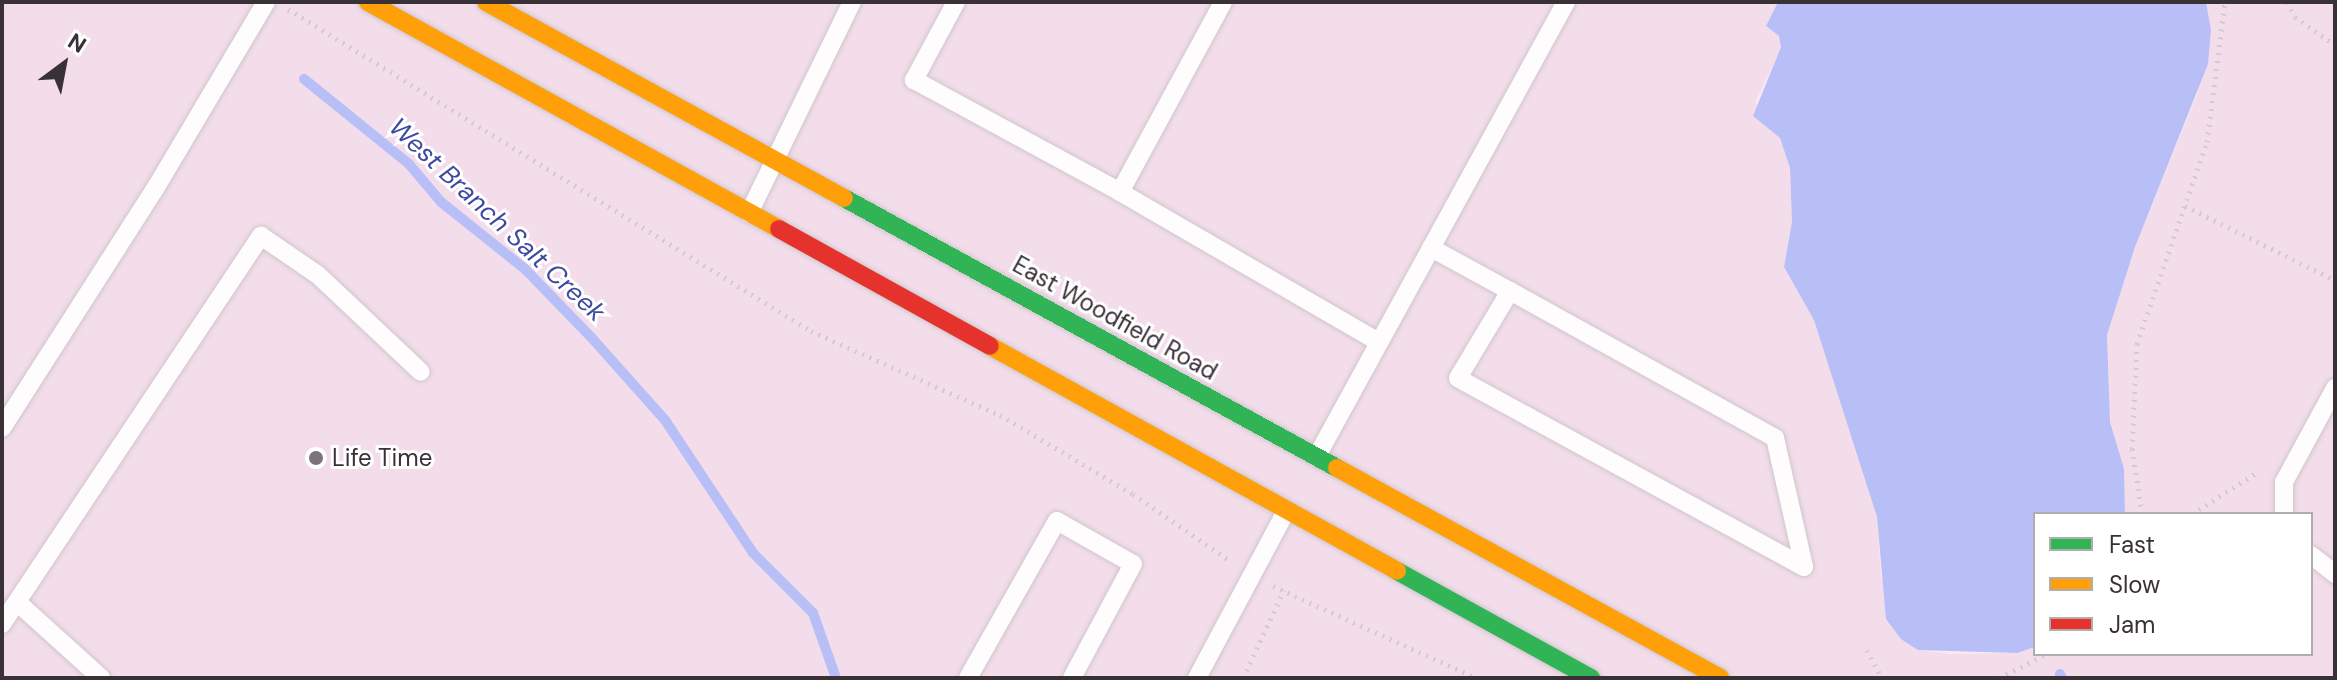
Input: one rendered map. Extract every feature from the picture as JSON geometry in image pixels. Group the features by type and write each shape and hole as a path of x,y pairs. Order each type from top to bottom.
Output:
{"street":[{"path":"368,2 1591,678"},
{"name":"East Woodfield Road","path":"486,2 775,157 1720,678"}],"lane":[{"path":"749,213 852,2"},
{"path":"956,2 914,80 1120,192 1379,342"},
{"path":"1120,192 1223,2"},
{"path":"1317,456 1566,2"},
{"path":"2,428 274,5"},
{"path":"2,624 261,236 318,275 421,372"},
{"path":"1431,248 1510,291 1775,438 1804,567 1458,378 1510,291"},
{"path":"2284,512 2284,482 2335,388"},
{"path":"1197,678 1248,574 1286,511"},
{"path":"968,678 1057,521 1133,564 1072,678"},
{"path":"2313,557 2335,574"},
{"path":"17,602 101,678"}],"path":[{"path":"2142,512 2132,449 2137,344 2207,142 2225,2"},
{"path":"2287,2 2305,26 2335,45"},
{"path":"274,5 811,331 1000,415 1133,494 1248,574 1477,678"},
{"path":"2185,206 2335,280"},
{"path":"2195,512 2269,465"},
{"path":"1243,678 1284,590"},
{"path":"1867,650 1882,678"},
{"path":"1999,678 2043,656"}],"shaded area":[{"path":"2,2 1778,2 1766,26 1779,36 1782,47 1755,102 1780,138 1790,168 1792,222 1784,267 1814,320 1847,418 1877,517 1881,577 1918,650 1951,654 2017,653 2033,648 2033,656 2313,656 2313,512 2125,512 2123,469 2110,422 2107,335 2135,247 2197,95 2211,30 2206,2 2335,2 2335,678 2,678"}],"water":[{"path":"1778,2 2206,2 2211,30 2208,64 2135,247 2107,335 2110,422 2124,469 2125,512 2033,512 2033,648 2017,653 1918,650 1901,639 1886,619 1877,517 1814,320 1784,267 1792,222 1790,168 1780,138 1753,116 1781,47 1779,36 1766,26"}],"waterway":[{"name":"West Branch Salt Creek","path":"304,79 409,164 441,202 525,269 665,420 753,553 813,613 836,678"},
{"name":"West Branch Salt Creek","path":"2060,674 2062,678"}],"traffic: fast":[{"path":"844,198 1337,468"},
{"path":"1397,571 1591,678"}],"traffic: slow":[{"path":"368,2 779,229"},
{"path":"486,2 844,198"},
{"path":"990,346 1397,571"},
{"path":"1337,468 1720,678"}],"traffic: jam":[{"path":"779,229 990,346"}],"place":[{"name":"Life Time","path":"316,458"}]}
